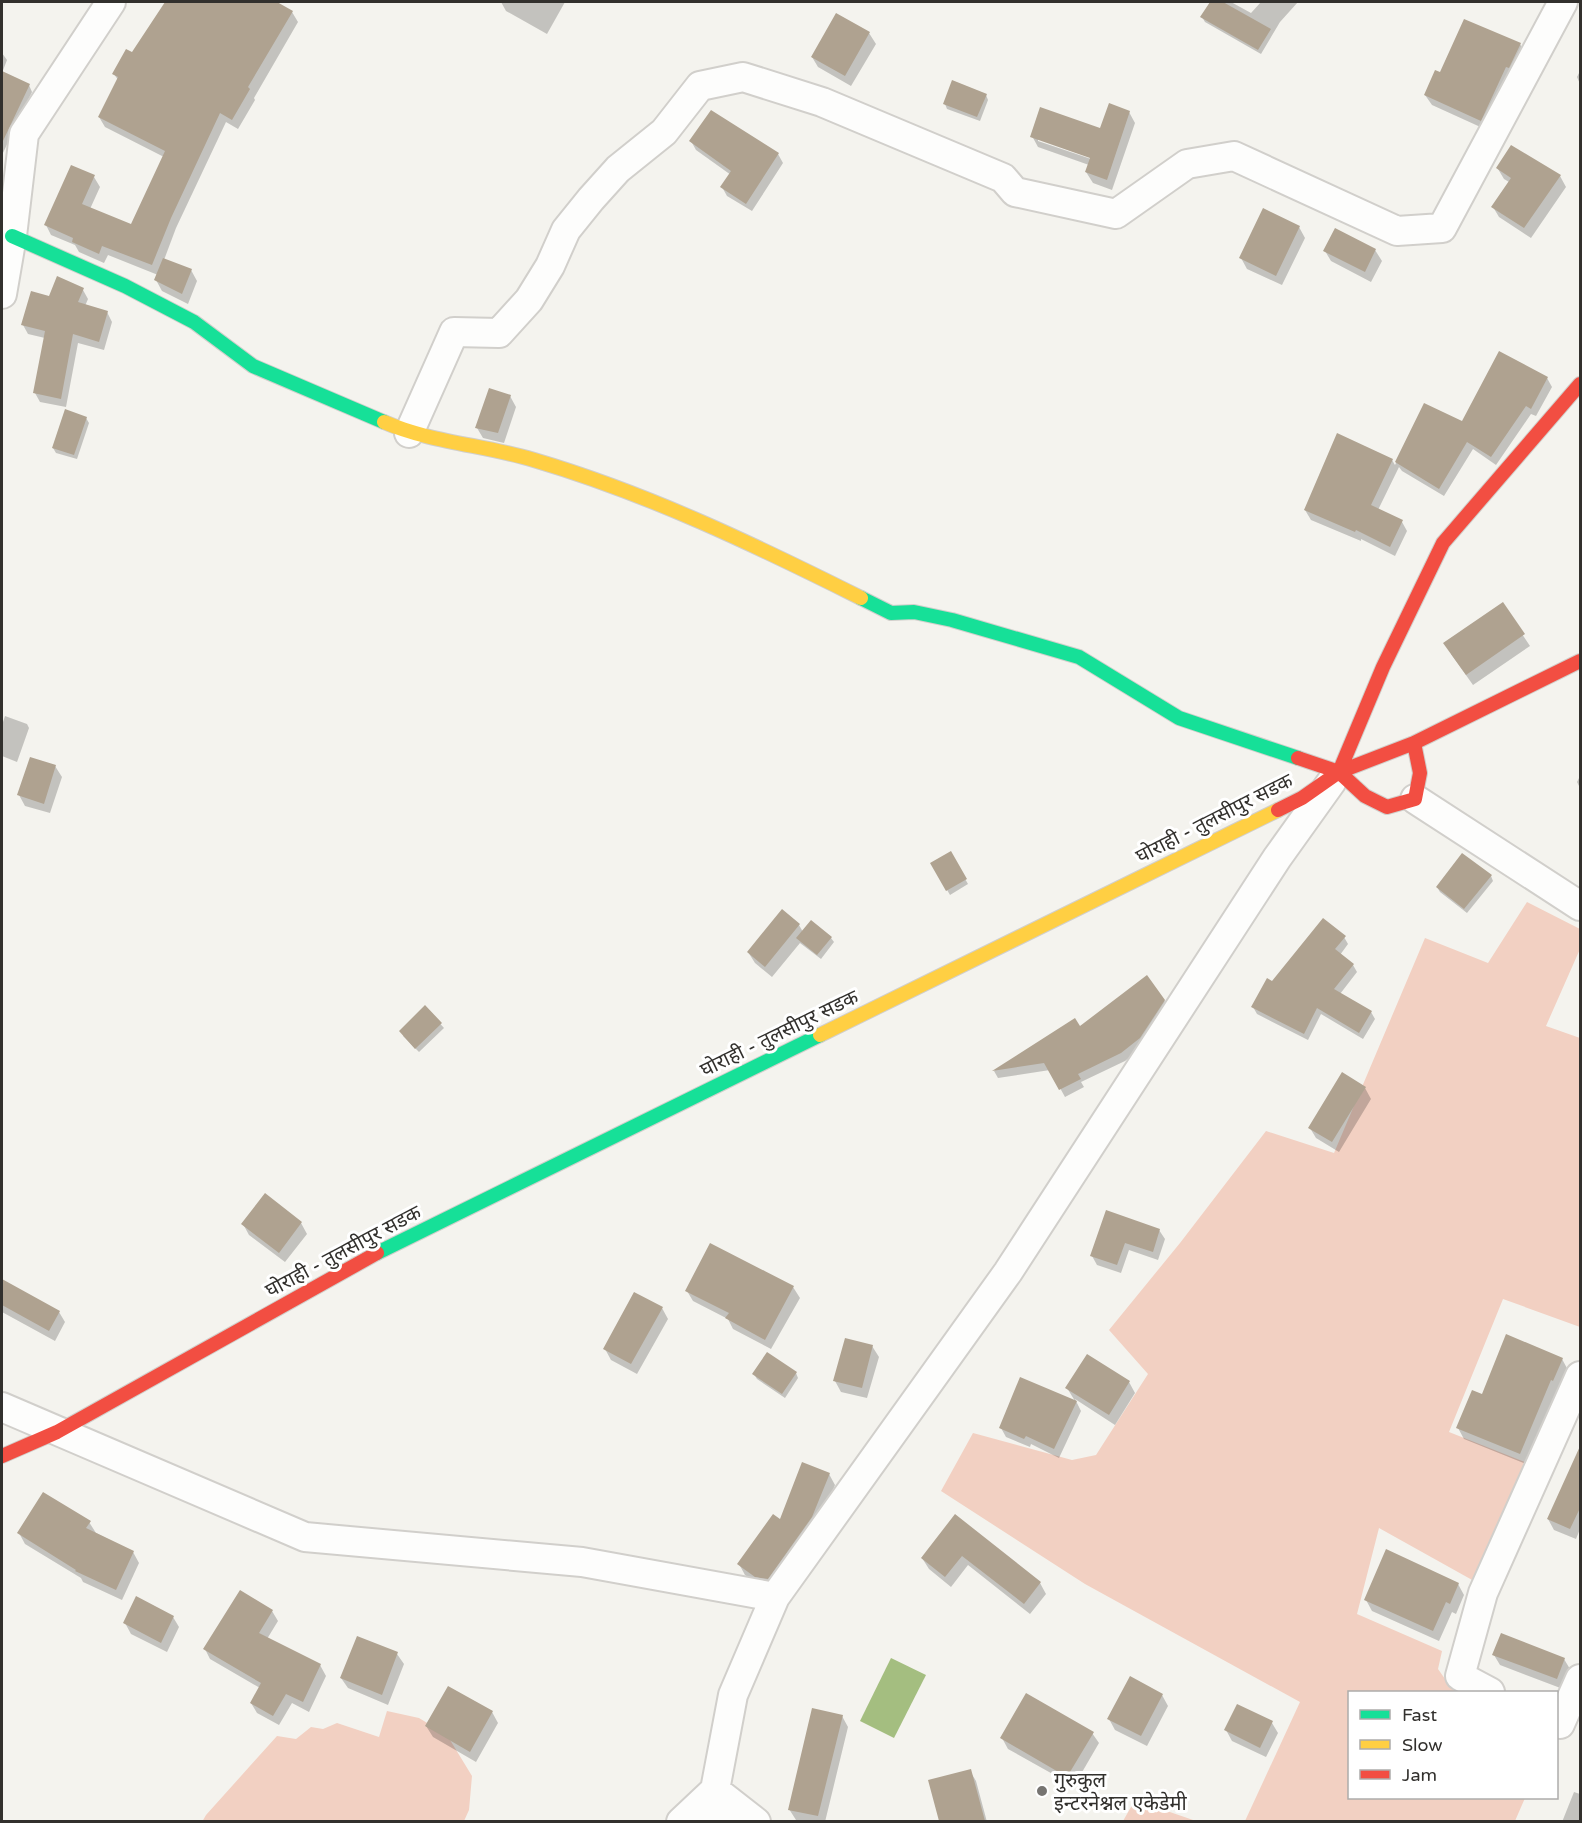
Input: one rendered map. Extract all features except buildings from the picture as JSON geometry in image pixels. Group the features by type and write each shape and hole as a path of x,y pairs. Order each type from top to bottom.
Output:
{"street":[{"path":"2,294 12,236 24,134 111,2"},
{"path":"409,433 454,332 499,333 529,300 550,266 566,230 591,199 618,169 664,132 700,86 743,77 832,106 1003,178 1015,192 1116,214 1187,164 1234,156 1397,231 1442,228 1563,2"},
{"path":"12,236 125,286 194,322 254,366 409,433 533,459 658,502 780,558 891,613 914,612 952,620 1079,657 1179,718 1339,772 1365,796 1387,807 1415,799 1581,906"},
{"path":"716,1821 715,1790 733,1695 775,1597 1008,1272 1277,858 1339,772 1383,667 1443,543 1581,384"},
{"name":"घोराही - तुलसीपुर सडक","path":"2,1456 57,1432 352,1265 1302,798 1339,772 1414,743 1581,661"},
{"path":"1414,743 1420,773 1415,799"},
{"path":"1488,1691 1460,1676 1483,1593 1581,1376"},
{"path":"2,1407 305,1537 582,1562 775,1597"},
{"path":"1566,1727 1581,1679"},
{"path":"681,1821 715,1790"},
{"path":"715,1790 756,1821"}],"shaded area":[{"path":"1527,902 1580,929 1580,949 1546,1026 1580,1038 1580,1327 1503,1299 1449,1432 1530,1464 1474,1581 1379,1528 1357,1614 1442,1651 1438,1669 1450,1686 1458,1691 1348,1691 1348,1799 1525,1799 1515,1821 1245,1821 1300,1702 1085,1584 941,1491 973,1433 1072,1460 1096,1455 1148,1374 1109,1330 1180,1243 1266,1131 1334,1153 1425,938 1488,963"},
{"path":"891,1658 926,1675 894,1738 860,1721"},
{"path":"387,1711 419,1718 447,1735 472,1776 469,1810 464,1821 202,1822 277,1736 296,1739 311,1727 323,1729 337,1723 379,1737"},
{"path":"1135,1800 1196,1821 1123,1821"}],"traffic: fast":[{"path":"12,236 125,286 194,322 253,366 384,422"},
{"path":"861,598 891,613 914,612 952,620 1079,657 1179,718 1298,758"},
{"path":"377,1253 820,1035"}],"traffic: slow":[{"path":"384,422 421,435 534,460 619,488 741,540 861,598"},
{"path":"820,1035 1278,810"}],"traffic: jam":[{"path":"1339,772 1383,667 1443,543 1580,384"},
{"path":"1278,810 1302,798 1339,772 1414,743 1580,661"},
{"path":"1298,758 1339,772 1365,796 1387,807 1415,799 1420,773 1414,743"},
{"path":"2,1456 57,1432 377,1253"}],"place":[{"name":"गुरुकुल इन्टरनेश्नल एकेडेमी","path":"1042,1791"}]}
